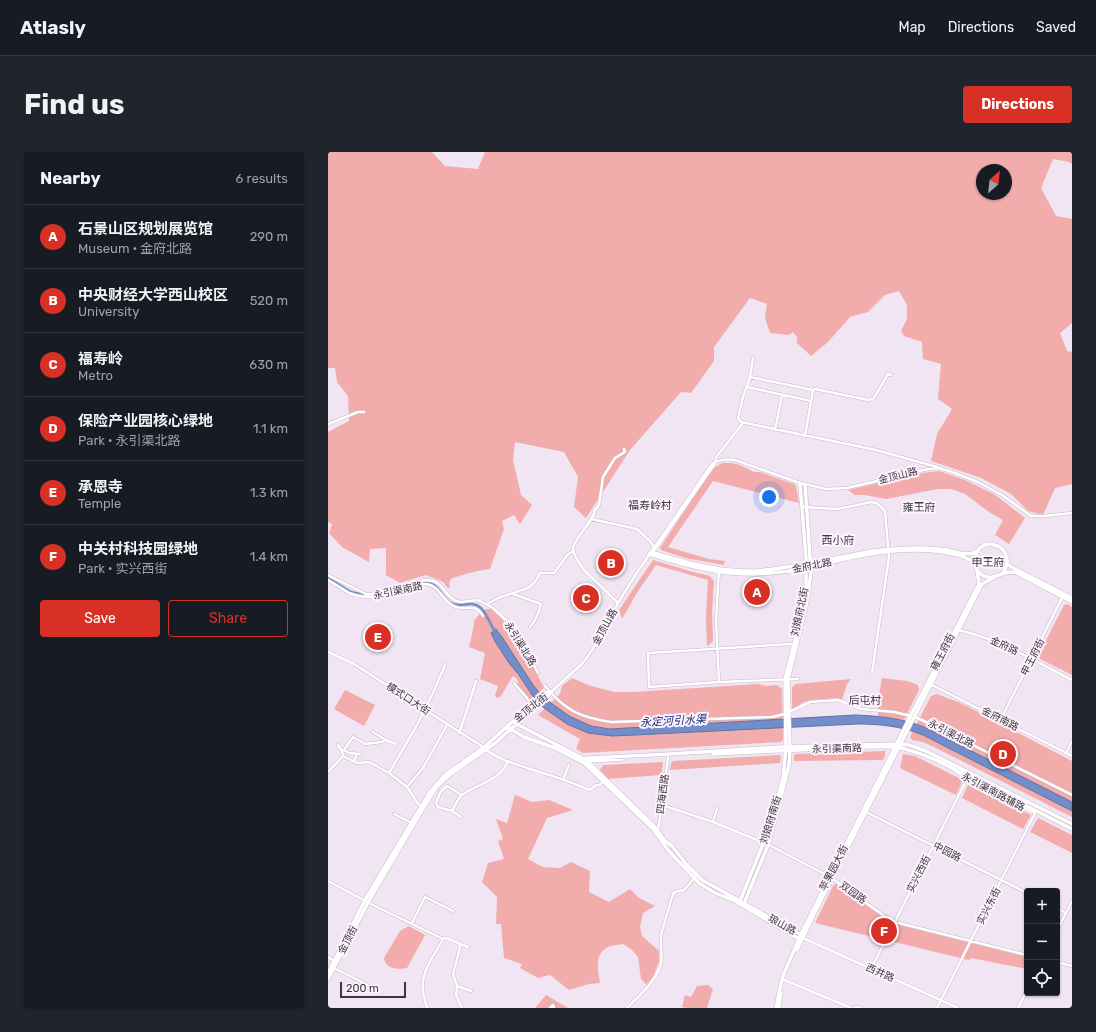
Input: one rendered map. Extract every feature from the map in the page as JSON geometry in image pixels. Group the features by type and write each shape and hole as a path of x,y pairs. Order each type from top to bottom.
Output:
{"main road":[{"name":"刘娘府北街","path":"787,679 808,596 808,566 802,483"},
{"path":"1003,573 1007,564 1005,553 1000,548 986,544 977,551 974,557 974,565 977,570 987,577 993,578 1003,573 1015,572 1072,598"},
{"name":"金府北路","path":"651,553 732,574 757,574 808,566 889,550 927,548 967,554 973,554 977,551"},
{"name":"金府北路","path":"889,550 938,551 962,555 968,557 974,563"},
{"path":"1007,564 1063,595 1072,602"},
{"name":"刘娘府北街","path":"787,732 787,679 793,645 805,600 808,566"},
{"name":"雍王府街","path":"904,734 979,584 977,570"},
{"name":"雍王府街","path":"957,629 982,584 993,578"},
{"name":"金顶北街","path":"366,901 423,807 430,792 446,774 485,749 534,705 551,692"},
{"path":"514,723 585,761"},
{"path":"509,728 531,740 555,748 585,761"},
{"name":"刘娘府南街","path":"742,904 766,844 787,777 789,765 787,732"},
{"name":"苹果园大街","path":"777,1008 783,980 801,938 904,734"},
{"name":"永引渠南路","path":"585,761 677,754 899,744 916,747 928,752 1072,824"},
{"name":"永引渠南路","path":"585,761 668,757 788,748 897,748 925,755 951,767 1072,829"},
{"name":"苹果园大街","path":"831,878 866,812 893,756"},
{"name":"琅山路","path":"585,761 603,781 653,829 668,850 696,877 742,904 798,933 801,938"},
{"name":"琅山路","path":"585,761 658,830 665,841 672,846 696,877"},
{"name":"金顶北街","path":"366,901 412,822 423,807"},
{"name":"金顶街","path":"328,973 366,901"},
{"name":"金顶街","path":"328,979 366,901"}],"street":[{"path":"753,358 750,377 738,418 743,423 876,450 939,468"},
{"path":"750,377 868,400 874,398 888,374 891,375"},
{"path":"747,387 811,401"},
{"path":"805,436 813,390"},
{"path":"775,430 782,395"},
{"path":"328,424 358,412 364,412"},
{"path":"716,462 717,456 743,423"},
{"path":"618,603 584,570 575,556 574,544 599,505 604,477 615,458 625,452 624,448"},
{"name":"金顶山路","path":"651,553 712,464 727,459 738,461 802,483 826,489 844,488 928,469 939,468 971,479 990,488 1031,516 1072,513"},
{"name":"金顶山路","path":"551,692 583,663 596,645 618,603 651,553 716,462"},
{"path":"804,508 837,509 868,502 876,503 884,511 889,557 872,673"},
{"path":"591,519 637,530 650,541 654,547"},
{"path":"328,575 366,594 384,592 424,580 434,581 456,601 461,602 477,600 487,604 498,598 530,587 540,573 554,573 568,554 574,551"},
{"path":"718,571 716,610 719,682"},
{"name":"永引渠南路","path":"328,580 349,593 375,597 423,584 431,585 439,592 446,602 461,608 474,608 481,612 483,616"},
{"path":"512,594 541,604 536,620 530,627"},
{"name":"申王府街","path":"1001,719 1063,595"},
{"name":"永引渠北路","path":"487,604 507,621 525,648 538,673"},
{"name":"金府路","path":"957,629 995,641 1072,680"},
{"path":"793,645 648,653 650,687 719,682 798,679"},
{"name":"模式口大街","path":"328,652 354,664 492,754 590,790 596,785 600,785 603,781"},
{"path":"389,773 424,710 445,665"},
{"path":"459,733 476,681"},
{"path":"514,683 534,705"},
{"name":"金府南路","path":"930,683 1072,756"},
{"name":"永引渠北路","path":"545,686 566,708 577,714 595,720 611,722 772,717 787,715 810,702 838,700 861,709 894,712 913,717 939,728 1072,794"},
{"path":"407,786 423,768 447,725"},
{"path":"373,732 396,744"},
{"path":"354,761 358,754 349,753 344,750 353,737 365,744 382,742 386,740"},
{"path":"1066,753 1072,741"},
{"path":"338,745 343,756"},
{"path":"343,756 358,763 369,762 389,773 407,786 418,804 423,807"},
{"path":"328,772 343,756"},
{"name":"四海西路","path":"658,830 668,757"},
{"path":"452,811 462,795 490,780 506,767 508,761"},
{"path":"563,780 569,765"},
{"name":"永引渠南路辅路","path":"951,767 967,780 1032,812 1036,811"},
{"name":"实兴西街","path":"871,969 967,780"},
{"path":"461,817 452,811 438,807 436,803 441,791 447,786 462,795"},
{"name":"双园路","path":"662,805 713,822 766,844 831,878 890,920 1024,954"},
{"path":"713,822 717,808"},
{"name":"实兴东街","path":"936,1008 1036,811"},
{"name":"中园路","path":"866,812 1024,891"},
{"path":"394,814 412,822"},
{"path":"627,1008 645,990 659,968 662,955 661,937 674,892 684,890 696,877"},
{"path":"328,881 443,939 446,938 468,947"},
{"path":"412,923 425,897 453,911"},
{"path":"1060,925 1072,901"},
{"path":"1060,910 1066,913"},
{"name":"西井路","path":"801,938 958,1008"},
{"path":"427,1008 423,992 425,971 443,939"},
{"path":"461,944 453,974 458,986 456,995 462,1008"},
{"path":"328,957 334,961"},
{"path":"1060,963 1072,966"},
{"path":"334,968 368,985"},
{"path":"783,980 851,1008"},
{"path":"458,986 471,991"},
{"path":"1018,1008 1024,996"},
{"path":"550,1008 553,1005 554,1008"},
{"path":"854,1008 861,1008"}],"shaded area":[{"path":"328,152 432,152 445,166 478,169 485,152 1072,152 1072,164 1053,159 1041,188 1056,216 1072,219 1072,323 1060,333 1067,351 1072,352 1072,484 1055,488 1043,515 1028,511 1011,494 981,478 931,461 937,434 952,409 938,399 941,364 923,359 922,342 904,336 901,331 907,319 907,305 899,291 885,295 868,312 850,317 828,342 811,356 797,343 797,337 793,332 789,335 770,333 765,318 767,304 750,298 714,347 714,361 691,393 681,392 630,450 586,518 574,507 578,477 564,452 515,442 513,460 521,495 532,505 520,524 514,515 502,521 504,529 490,569 452,578 449,583 450,588 448,588 443,582 426,575 400,583 386,575 386,548 370,549 369,562 342,547 329,533 332,524 328,522 328,432 349,421 348,396 337,382 335,368 328,368"},
{"path":"722,463 740,465 754,472 760,472 794,484 796,486 799,503 713,481 668,547 709,559 725,561 724,565 685,558 661,550 660,548 709,474 714,468"},
{"path":"939,471 965,480 994,494 1025,518 1009,544 995,535 1003,520 989,512 965,494 951,489 938,489 886,499 865,495 855,495 848,490 918,474"},
{"path":"653,560 710,576 714,581 712,612 713,641 709,645 707,646 706,618 708,580 656,565 638,591 622,619 619,610"},
{"path":"1067,604 1072,607 1072,675 1040,659 1039,654 1064,605"},
{"path":"486,609 491,609 502,619 529,658 544,688 529,700 517,685 517,679 513,676 501,696 497,698 495,696 498,686 480,679 485,653 469,647 474,621 481,612"},
{"path":"572,678 591,686 614,692 758,684 766,686 777,685 782,689 783,740 781,742 583,753 576,749 580,739 538,715 560,694 562,686"},
{"path":"882,678 907,681 918,685 919,690 904,720 878,716 879,695"},
{"path":"851,679 847,684 842,700 838,698 811,700 804,702 792,710 792,687 796,684"},
{"path":"345,690 375,705 364,726 334,709"},
{"path":"937,694 959,702 1072,761 1072,817 934,747 923,742 912,740 910,737 931,696"},
{"path":"885,751 883,760 794,761 794,755 796,754"},
{"path":"903,754 915,756 963,780 956,795 900,768"},
{"path":"780,755 780,763 670,770 671,763 673,761"},
{"path":"663,762 661,775 608,779 600,770 603,765"},
{"path":"970,784 1031,815 1023,829 962,798 968,785"},
{"path":"515,795 532,802 549,800 573,810 547,818 528,859 543,867 560,868 571,862 590,871 589,892 609,902 630,889 639,898 655,906 643,913 640,927 642,936 659,951 659,961 652,980 646,984 641,979 638,957 631,949 623,944 610,946 601,953 598,962 600,983 589,984 569,990 550,975 538,978 520,968 522,964 504,958 501,924 496,924 497,897 482,882 488,863 504,859 498,841 503,839 496,819 507,823"},
{"path":"1038,818 1072,835 1072,853 1030,832"},
{"path":"836,884 891,923 1024,956 1024,968 971,958 969,960 815,923 833,886"},
{"path":"409,926 425,935 407,968 396,969 390,967 385,962 384,958 400,931"},
{"path":"708,985 713,989 707,1008 682,1007 685,995 691,997 697,986"},
{"path":"546,995 568,1008 535,1008"}],"water":[{"path":"496,629 538,691 569,716 591,726 610,729 855,715 891,718 926,728 1072,802 1072,811 923,735 906,729 890,726 857,724 612,736 588,733 567,724 544,708 532,695 496,643 491,633"}],"waterway":[{"name":"永定河引水渠","path":"328,578 351,592 365,595"},
{"name":"永定河引水渠","path":"422,583 436,586 448,600 455,605 478,605 485,613 495,632"},
{"name":"永定河引水渠","path":"384,594 416,584"}],"place":[{"name":"中央财经大学西山校区","path":"611,563"},
{"name":"石景山区规划展览馆","path":"757,592"},
{"name":"福寿岭","path":"586,598"},
{"name":"承恩寺","path":"378,637"},
{"name":"保险产业园核心绿地","path":"1003,754"},
{"name":"中关村科技园绿地","path":"884,931"}],"district":[{"name":"福寿岭村","path":"650,505"},
{"name":"雍王府","path":"919,507"},
{"name":"西小府","path":"838,540"},
{"name":"申王府","path":"988,562"},
{"name":"后屯村","path":"865,700"}]}
